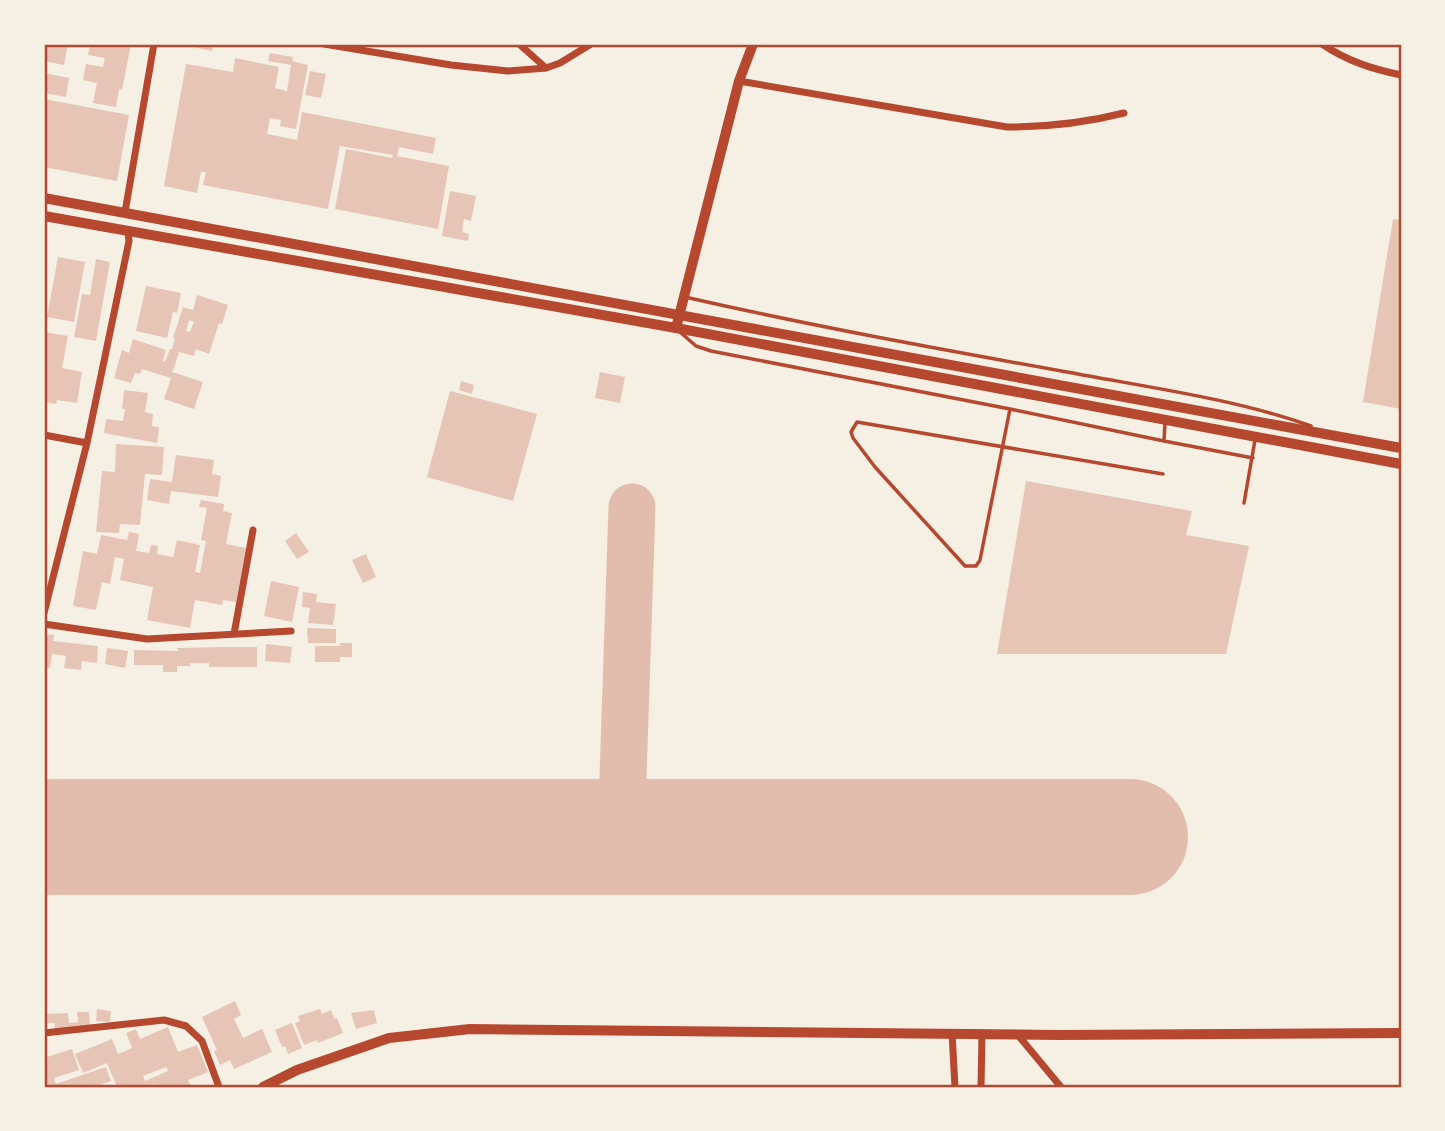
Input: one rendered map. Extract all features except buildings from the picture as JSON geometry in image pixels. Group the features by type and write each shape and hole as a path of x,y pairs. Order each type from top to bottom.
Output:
{"main road":[{"path":"44,198 1165,421 1401,464"},
{"path":"44,216 677,322 1401,448"}],"street":[{"path":"125,212 154,44"},
{"path":"324,44 450,65 508,71 546,68 560,63 591,44"},
{"path":"519,44 546,68"},
{"path":"677,322 739,81 753,44"},
{"path":"1322,44 1338,55 1370,69 1401,75"},
{"path":"739,81 1007,127 1084,123 1124,113"},
{"path":"44,613 87,443 129,241 128,232"},
{"path":"44,435 87,443"},
{"path":"234,634 253,530"},
{"path":"44,624 148,639 291,631"},
{"path":"44,1033 164,1020 186,1026 202,1041 219,1087"},
{"path":"263,1087 297,1070 389,1038 470,1029 1017,1034 1401,1033"},
{"path":"952,1033 955,1087"},
{"path":"982,1033 982,1087"},
{"path":"1017,1034 1061,1087"}],"lane":[{"path":"684,297 799,324 1187,394 1292,419 1339,437"},
{"path":"677,322 685,338 696,346 711,351 1253,458"},
{"path":"1010,409 1003,446 980,560 976,566 965,566 875,467 853,438 851,432 857,422 1003,446 1163,474"},
{"path":"1164,441 1165,421"},
{"path":"1244,503 1256,436"}],"taxiway":[{"path":"621,837 632,507"}],"runway":[{"path":"44,837 1130,837"}]}
